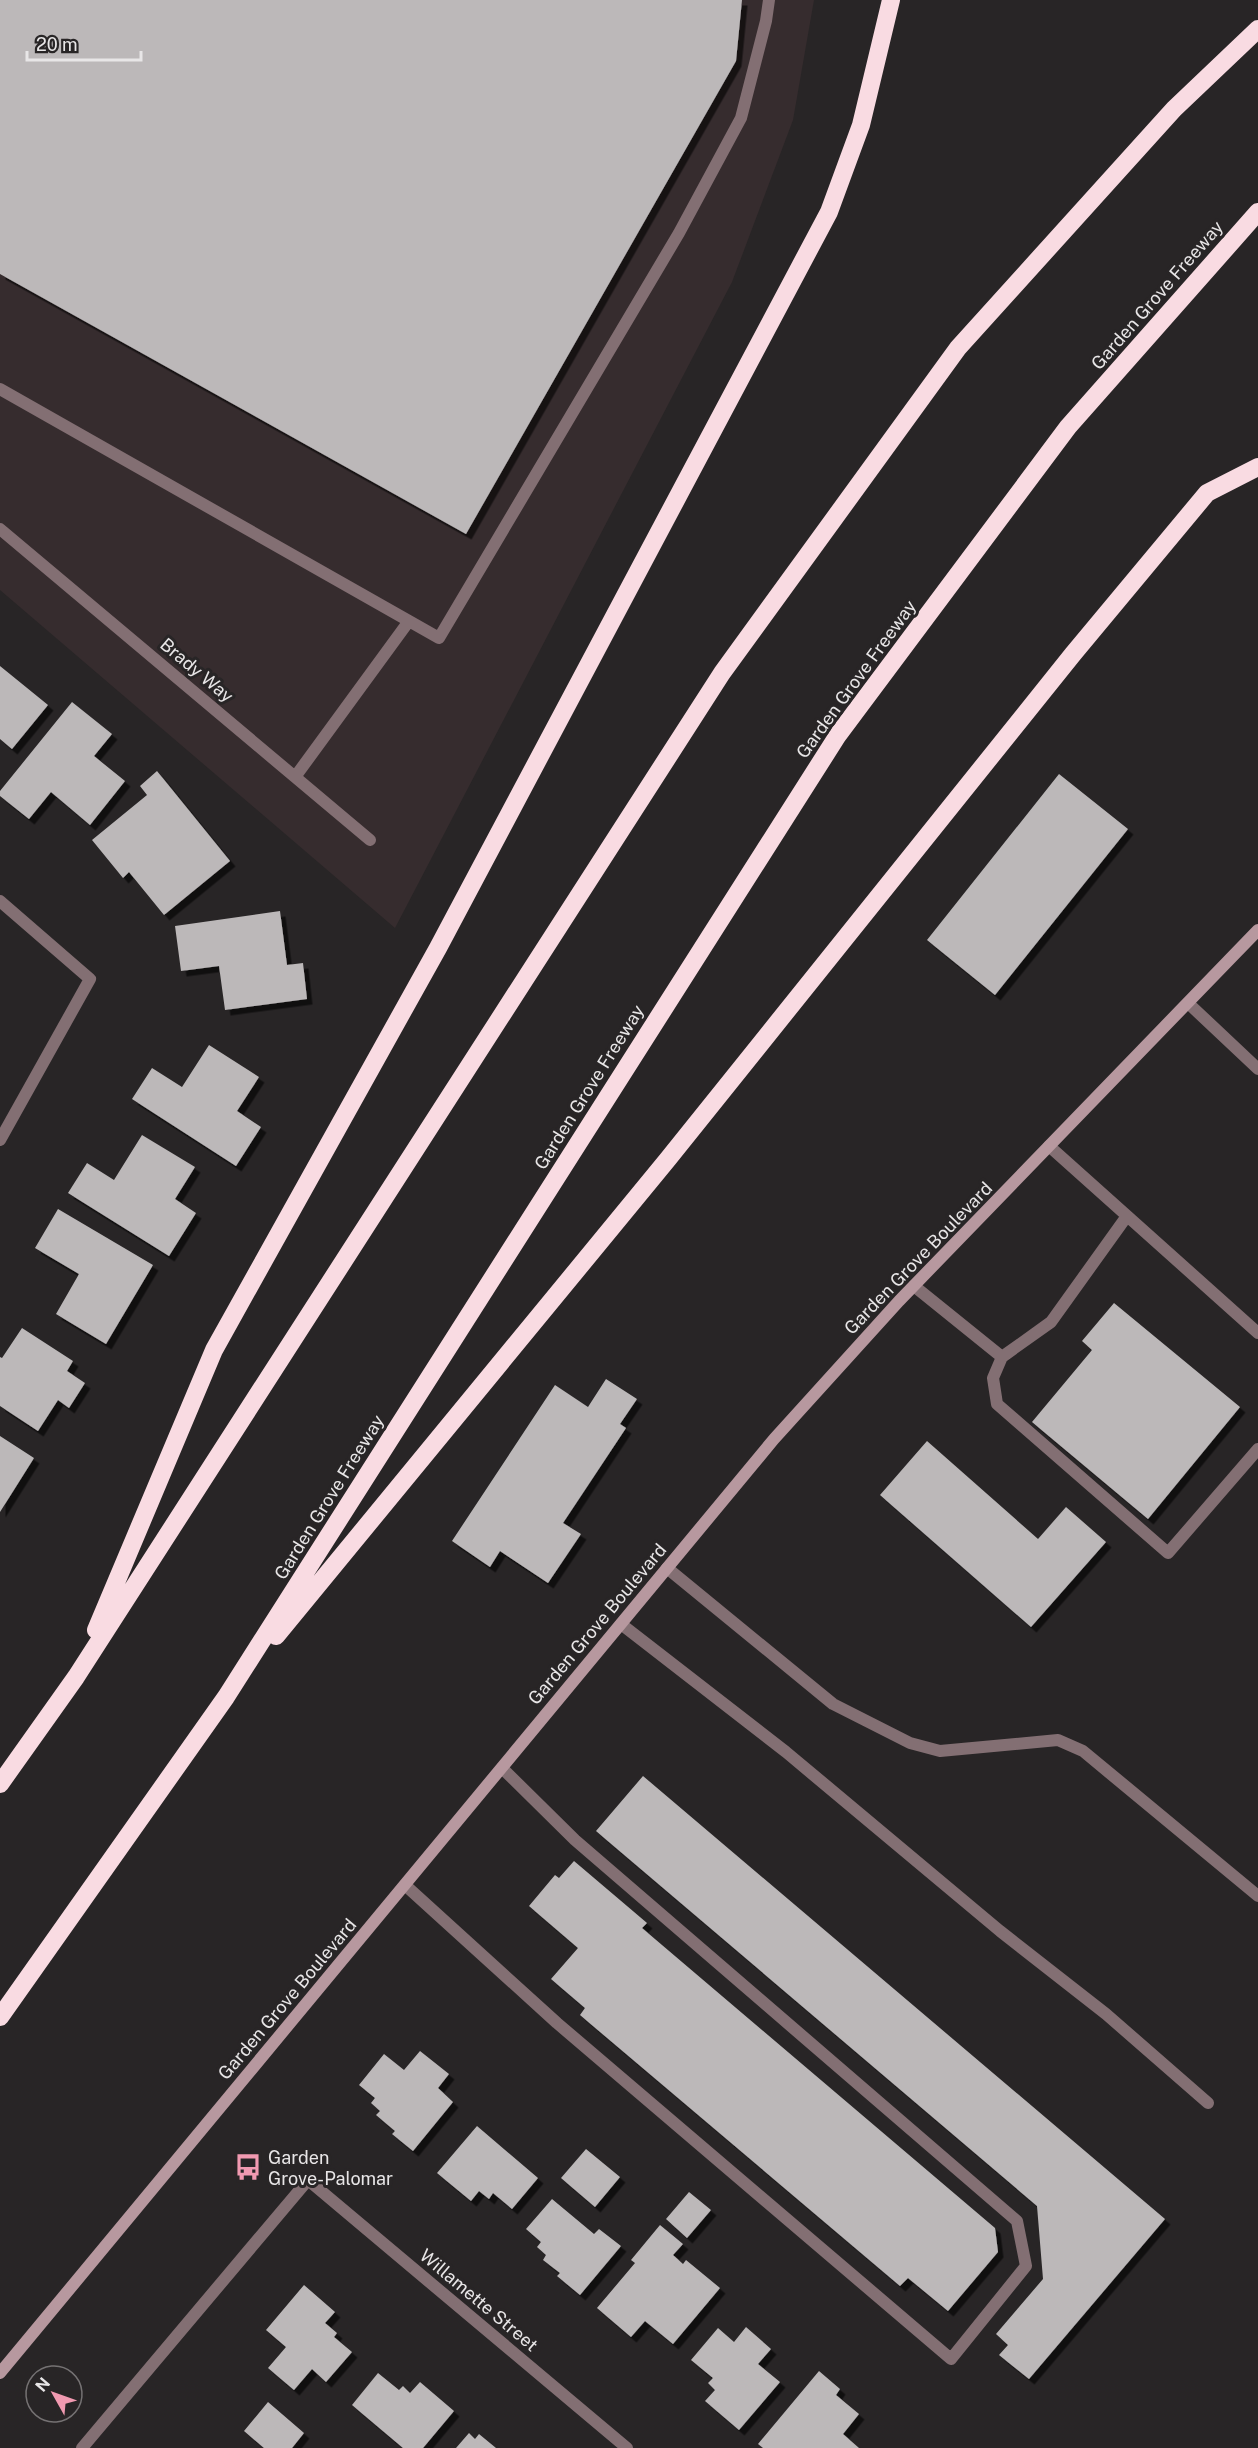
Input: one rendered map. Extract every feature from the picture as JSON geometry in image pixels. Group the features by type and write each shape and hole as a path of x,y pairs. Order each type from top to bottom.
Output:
{"highway":[{"path":"76,1677 214,1350 438,948 829,212 861,125 891,0"},
{"path":"0,1784 76,1677 722,673 958,348 1174,109 1258,30"},
{"name":"Garden Grove Freeway","path":"0,2016 226,1697 838,735 1068,427 1258,212"},
{"path":"226,1697 660,1168 1073,654 1207,493 1258,467"}],"main road":[{"name":"Garden Grove Boulevard","path":"0,2373 774,1439 914,1286 1258,930"}],"street":[{"path":"0,389 439,638 679,233 741,118 766,21 769,0"},
{"name":"Brady Way","path":"0,529 370,840"},
{"path":"295,777 409,621"},
{"path":"0,901 90,979 0,1140"},
{"path":"1188,1002 1258,1069"},
{"path":"1049,1146 1258,1334"},
{"path":"1127,1216 1051,1322 1002,1357 993,1378 997,1404 1168,1553 1258,1449"},
{"path":"914,1286 1002,1357"},
{"path":"667,1568 833,1704 910,1743 940,1751 1058,1740 1083,1751 1258,1896"},
{"path":"621,1624 786,1752 1000,1931 1106,2014 1208,2103"},
{"path":"405,1885 557,2023 951,2359 1026,2266 1017,2221 574,1840 502,1768"},
{"name":"Willamette Street","path":"82,2448 308,2180 627,2448"}],"shaded area":[{"path":"0,0 814,0 793,120 732,282 395,928 0,590"}],"building":[{"path":"0,0 742,0 736,61 466,534 0,274"},
{"path":"0,666 48,705 12,749 0,739"},
{"path":"72,702 112,734 94,756 125,781 90,825 51,792 29,819 0,796 0,791"},
{"path":"157,771 230,861 164,915 129,872 123,878 92,840 147,795 140,786"},
{"path":"1059,774 1128,829 995,995 927,940"},
{"path":"280,911 287,965 303,963 307,999 225,1010 219,966 181,971 175,926"},
{"path":"209,1045 259,1077 237,1111 261,1127 236,1166 132,1099 152,1068 182,1087"},
{"path":"142,1135 195,1167 175,1199 196,1213 169,1256 68,1193 87,1163 114,1180"},
{"path":"58,1209 153,1265 106,1344 56,1314 79,1274 35,1248"},
{"path":"1114,1303 1240,1407 1148,1519 1032,1422 1092,1350 1082,1341"},
{"path":"22,1328 73,1361 67,1371 85,1383 69,1408 58,1400 38,1431 0,1406 0,1357 2,1358"},
{"path":"606,1379 637,1399 620,1424 626,1428 563,1523 581,1534 548,1583 500,1551 490,1567 452,1541 555,1385 588,1407"},
{"path":"0,1436 34,1458 0,1512"},
{"path":"927,1441 1038,1539 1066,1507 1106,1542 1031,1627 880,1495"},
{"path":"643,1776 1165,2219 1029,2379 999,2355 1008,2345 996,2334 1043,2279 1037,2206 596,1831"},
{"path":"574,1861 647,1923 642,1928 995,2228 998,2252 948,2311 908,2278 900,2286 580,2015 585,2008 551,1979 578,1948 529,1906 555,1875 559,1878"},
{"path":"420,2051 449,2074 438,2088 453,2102 413,2151 392,2134 395,2131 376,2115 380,2111 371,2103 375,2098 359,2085 384,2054 404,2070"},
{"path":"477,2126 538,2178 512,2209 493,2193 489,2199 479,2191 471,2201 437,2173"},
{"path":"586,2149 620,2177 595,2207 561,2178"},
{"path":"689,2192 711,2210 687,2238 666,2219"},
{"path":"552,2199 594,2234 599,2229 621,2246 580,2295 557,2276 560,2273 543,2260 546,2255 537,2247 541,2242 526,2229"},
{"path":"660,2225 683,2244 673,2255 683,2264 686,2260 720,2288 673,2344 645,2321 631,2337 597,2308 635,2263 631,2260"},
{"path":"304,2285 335,2312 325,2323 337,2333 334,2337 352,2352 326,2382 312,2369 294,2390 268,2368 286,2347 266,2330"},
{"path":"746,2327 771,2349 758,2364 780,2382 739,2430 705,2401 715,2390 708,2383 713,2378 691,2360 718,2328 734,2342"},
{"path":"819,2371 840,2389 836,2395 859,2414 843,2434 859,2448 763,2448 758,2444"},
{"path":"378,2373 399,2390 403,2386 410,2393 420,2382 454,2411 423,2448 403,2448 352,2405"},
{"path":"268,2402 304,2433 292,2448 264,2448 244,2431"},
{"path":"469,2433 475,2439 479,2434 496,2448 456,2448"}],"place":[{"name":"Garden Grove-Palomar","path":"248,2167"}]}
